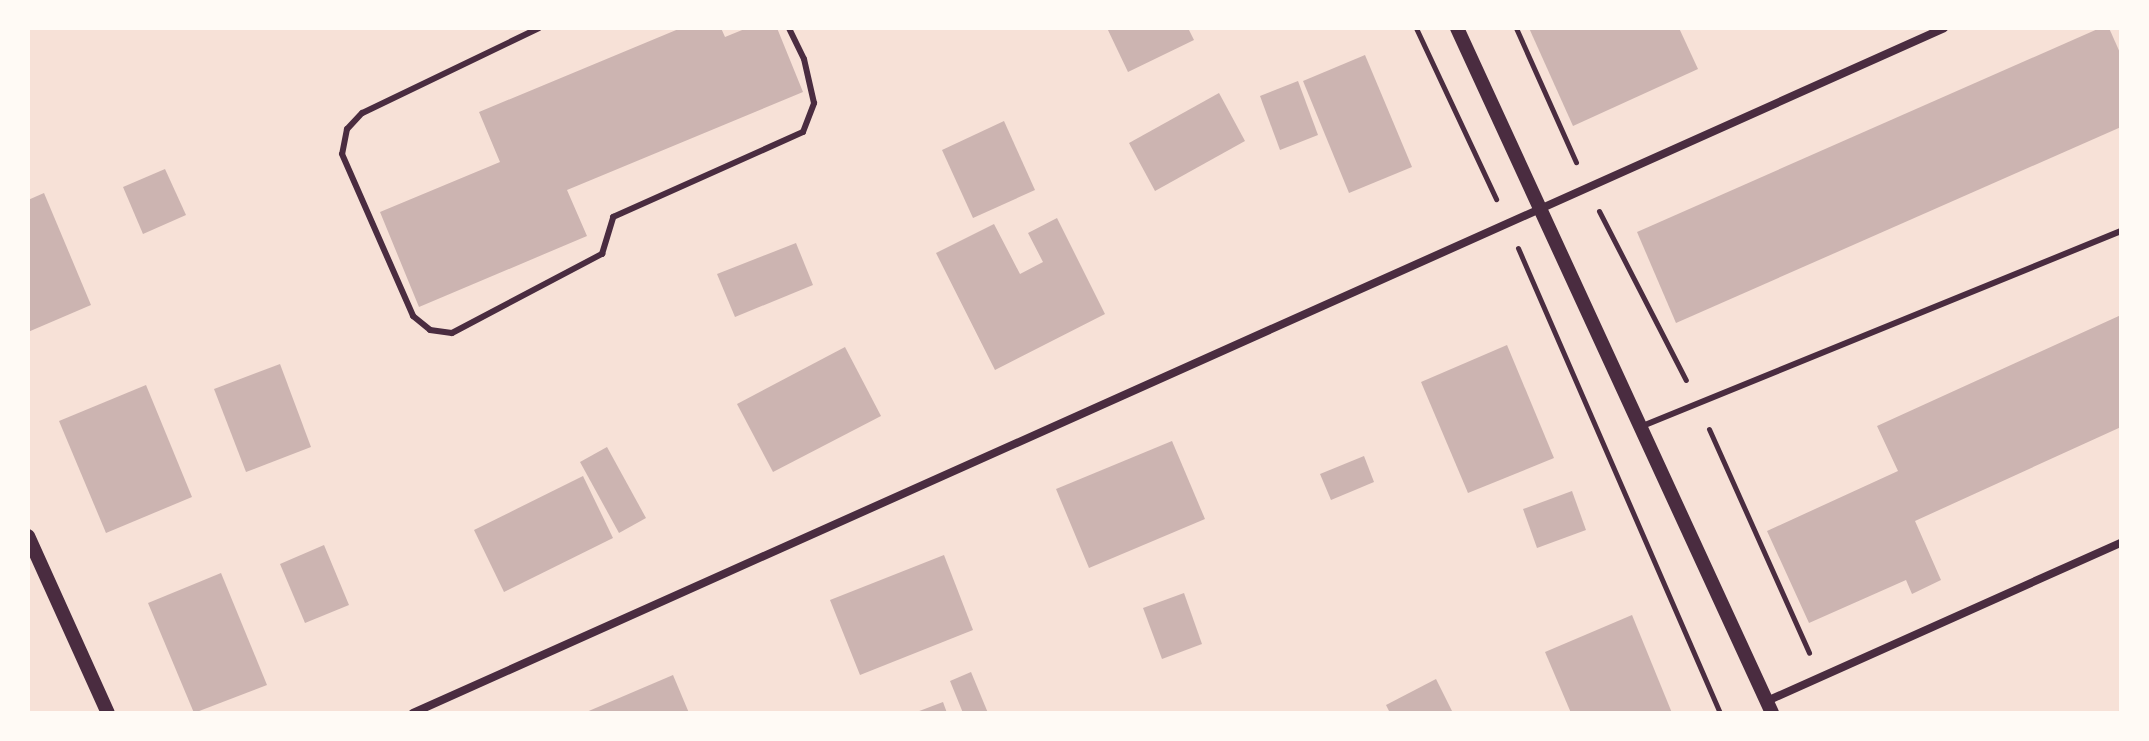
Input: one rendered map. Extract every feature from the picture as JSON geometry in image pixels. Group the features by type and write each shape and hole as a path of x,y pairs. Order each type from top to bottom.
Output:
{"street":[{"path":"1457,28 1769,707 1820,678 2121,543"},
{"path":"413,713 1944,28"},
{"path":"28,536 108,713"}],"lane":[{"path":"539,28 362,113 347,129 342,154 413,316 430,330 452,333 602,254 613,217 803,132 814,103 804,59 789,28"},
{"path":"1640,427 2121,231"}],"path":[{"path":"1416,28 1506,222 1720,713"},
{"path":"1516,28 1587,187 1699,405 1820,678"}],"building":[{"path":"681,28 721,28 725,37 747,28 777,28 803,92 567,190 587,236 419,307 380,212 500,162 479,112"},
{"path":"1107,28 1188,28 1194,40 1128,72"},
{"path":"1529,28 1679,28 1698,69 1573,126"},
{"path":"2100,28 2109,28 2121,55 2121,127 1676,323 1637,232"},
{"path":"1365,55 1412,167 1349,193 1303,81"},
{"path":"1298,81 1318,135 1280,150 1260,96"},
{"path":"1219,93 1245,141 1155,191 1129,143"},
{"path":"1004,121 1035,190 973,218 942,150"},
{"path":"165,169 186,215 143,234 123,187"},
{"path":"44,193 91,305 28,332 28,200"},
{"path":"1057,218 1105,314 995,370 936,253 994,224 1020,274 1043,262 1028,233"},
{"path":"796,243 813,285 735,317 717,274"},
{"path":"2121,315 2121,427 1915,521 1941,580 1912,594 1906,580 1809,623 1767,531 1898,471 1877,426"},
{"path":"1507,345 1554,458 1468,493 1421,382"},
{"path":"845,347 881,416 773,472 737,404"},
{"path":"280,364 311,447 246,472 214,389"},
{"path":"146,385 192,497 106,533 59,421"},
{"path":"1172,441 1205,519 1089,568 1056,489"},
{"path":"607,447 646,518 619,533 580,462"},
{"path":"1364,456 1374,482 1331,500 1320,474"},
{"path":"583,476 613,538 504,592 474,530"},
{"path":"1572,491 1586,530 1537,548 1523,509"},
{"path":"324,545 349,605 305,623 280,564"},
{"path":"944,555 973,630 860,675 830,600"},
{"path":"221,573 267,685 194,713 148,603"},
{"path":"1184,593 1202,644 1162,659 1143,608"},
{"path":"1632,615 1672,713 1571,713 1545,652"},
{"path":"971,672 988,713 963,713 950,681"},
{"path":"673,675 689,713 584,713"},
{"path":"1436,679 1453,713 1390,713 1386,705"},
{"path":"943,702 947,713 914,713"}]}
